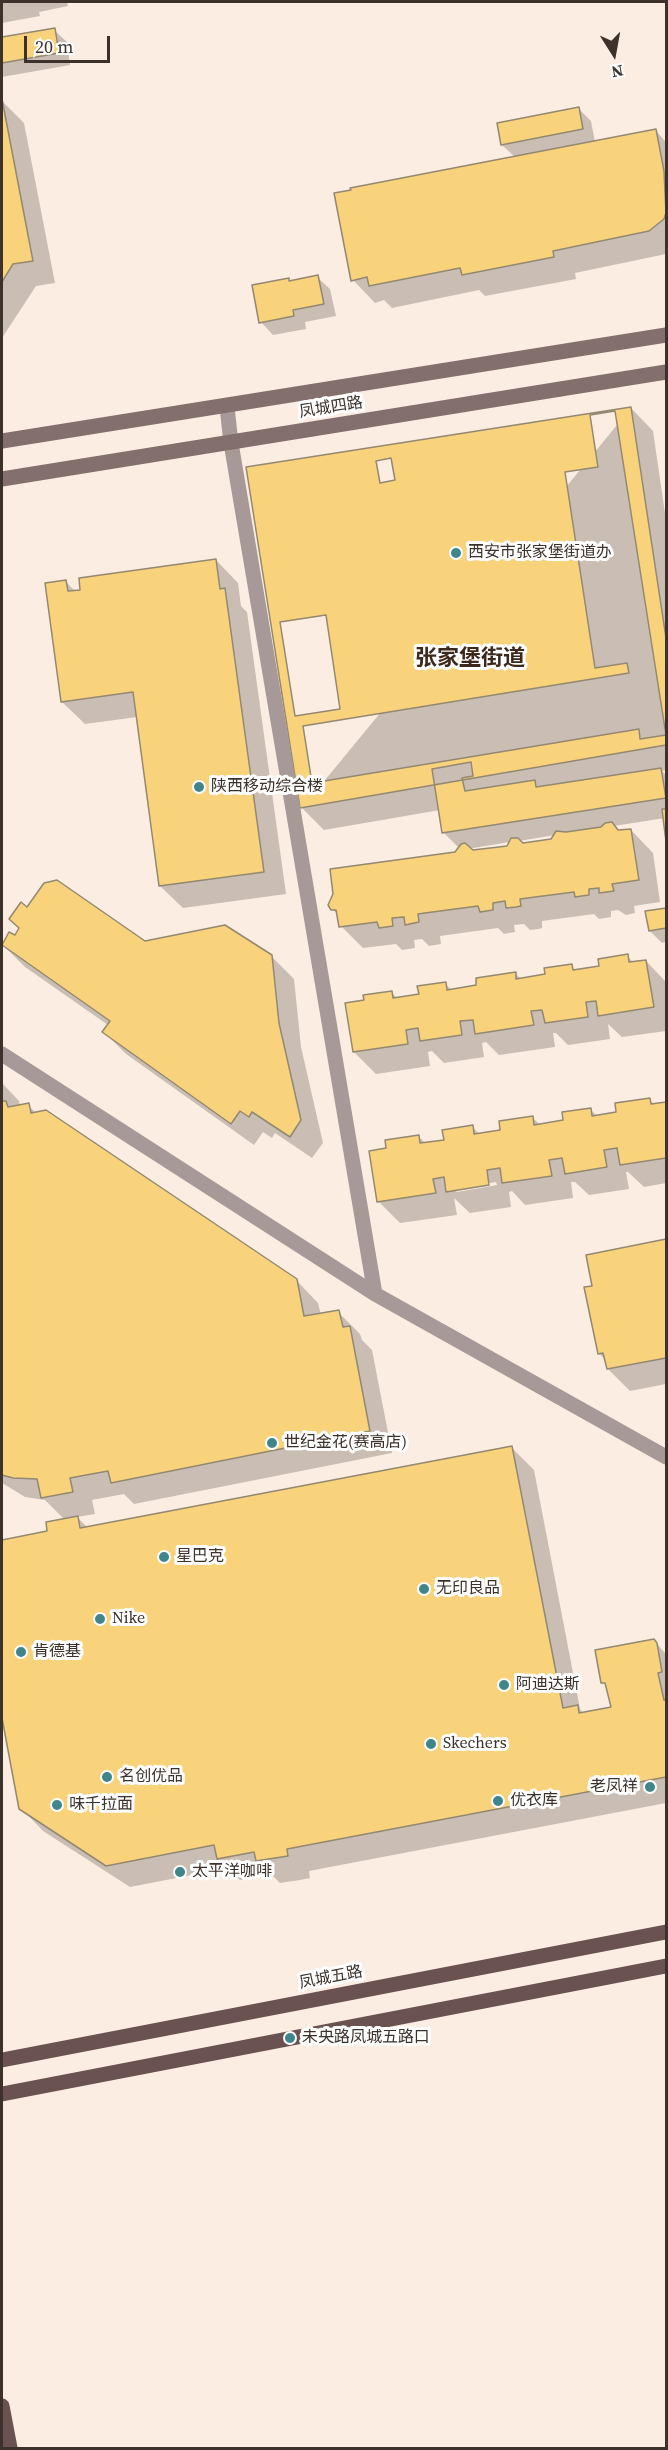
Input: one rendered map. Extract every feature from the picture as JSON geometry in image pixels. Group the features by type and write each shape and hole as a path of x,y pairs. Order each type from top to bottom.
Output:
{"main road":[{"name":"凤城五路","path":"2,2060 666,1932"},
{"path":"2,2094 666,1966"},
{"path":"2,2406 10,2448"}],"street":[{"name":"凤城四路","path":"2,441 227,407 666,335"},
{"name":"凤城四路","path":"2,479 666,372"},
{"path":"227,407 231,443 375,1294"},
{"path":"2,1054 375,1294 666,1457"}],"building":[{"path":"55,28 59,53 2,63 2,37"},
{"path":"2,99 33,261 13,264 2,282"},
{"path":"579,107 583,129 501,145 497,123"},
{"path":"656,129 664,171 666,213 664,219 649,231 553,251 554,257 462,275 460,268 369,286 367,277 351,281 334,193"},
{"path":"318,275 324,304 293,310 294,316 259,323 252,285"},
{"name":"西安市张家堡街道办","path":"631,407 666,638 666,745 300,808 246,467"},
{"path":"615,411 666,735 640,739 639,729 312,783 303,726 629,673 627,663 595,668 565,472 598,467 590,415"},
{"path":"391,458 395,480 380,483 376,461"},
{"name":"陕西移动综合楼","path":"216,559 220,589 225,588 264,872 159,886 133,692 61,702 45,583 66,580 68,591 80,590 79,578"},
{"path":"326,615 340,709 295,716 280,622"},
{"path":"471,762 473,776 462,778 465,791 535,780 536,787 661,768 666,798 442,833 432,769"},
{"path":"662,809 666,809 666,841 664,826"},
{"path":"612,822 618,830 631,829 639,880 612,884 614,891 599,893 599,888 589,889 589,895 575,897 574,892 520,899 521,906 506,908 505,901 493,903 493,910 480,912 478,906 418,914 419,922 405,925 404,917 392,918 393,926 379,928 377,922 339,927 336,910 331,910 328,905 333,894 330,869 455,852 461,844 465,843 473,850 507,846 511,838 518,838 523,843 551,839 556,831 566,832 601,827 605,823"},
{"path":"57,880 145,941 225,925 272,955 279,1023 301,1120 290,1137 252,1112 249,1117 240,1111 231,1124 102,1032 110,1021 2,945 9,932 15,935 19,928 9,919 21,902 27,907 44,883"},
{"path":"666,908 666,928 649,931 645,911"},
{"path":"628,954 629,962 646,960 654,1007 598,1016 596,1001 586,1002 588,1017 545,1023 542,1010 531,1011 534,1025 475,1034 473,1020 460,1021 462,1035 420,1041 418,1028 406,1030 408,1044 353,1052 345,1003 364,1000 363,995 392,991 393,998 419,994 417,986 446,982 447,990 476,985 476,978 516,972 516,979 545,974 544,968 572,964 573,970 599,966 598,959"},
{"path":"650,1098 651,1104 666,1102 666,1158 620,1165 617,1148 604,1150 607,1167 565,1174 562,1158 549,1160 552,1176 502,1183 500,1168 487,1170 489,1185 446,1192 444,1177 433,1179 436,1193 377,1202 369,1151 386,1148 385,1140 419,1135 420,1143 444,1140 442,1130 473,1125 474,1134 500,1130 499,1121 533,1116 534,1125 563,1120 562,1112 591,1108 592,1116 616,1112 615,1103"},
{"path":"2,1101 6,1101 8,1107 29,1103 31,1113 46,1110 297,1279 304,1316 339,1310 343,1327 350,1326 370,1431 111,1483 108,1471 70,1478 73,1492 41,1498 37,1479 2,1475"},
{"path":"666,1239 666,1358 607,1369 603,1353 598,1354 584,1287 592,1286 586,1255"},
{"path":"512,1446 563,1708 578,1705 579,1713 611,1707 605,1683 601,1683 595,1650 654,1639 657,1643 662,1672 658,1673 664,1700 666,1700 666,1777 287,1849 288,1856 256,1861 254,1852 217,1859 214,1845 106,1866 19,1809 2,1718 2,1540 47,1531 46,1522 78,1516 80,1528"}],"place":[{"name":"西安市张家堡街道办","path":"456,553"},
{"name":"陕西移动综合楼","path":"199,787"},
{"name":"世纪金花(赛高店)","path":"272,1443"},
{"name":"星巴克","path":"164,1557"},
{"name":"无印良品","path":"424,1589"},
{"name":"Nike","path":"100,1619"},
{"name":"肯德基","path":"21,1652"},
{"name":"阿迪达斯","path":"504,1685"},
{"name":"Skechers","path":"431,1744"},
{"name":"名创优品","path":"107,1777"},
{"name":"老凤祥","path":"650,1787"},
{"name":"优衣库","path":"498,1801"},
{"name":"味千拉面","path":"57,1805"},
{"name":"太平洋咖啡","path":"180,1872"},
{"name":"未央路凤城五路口","path":"290,2038"}],"district":[{"name":"张家堡街道","path":"470,659"}]}
